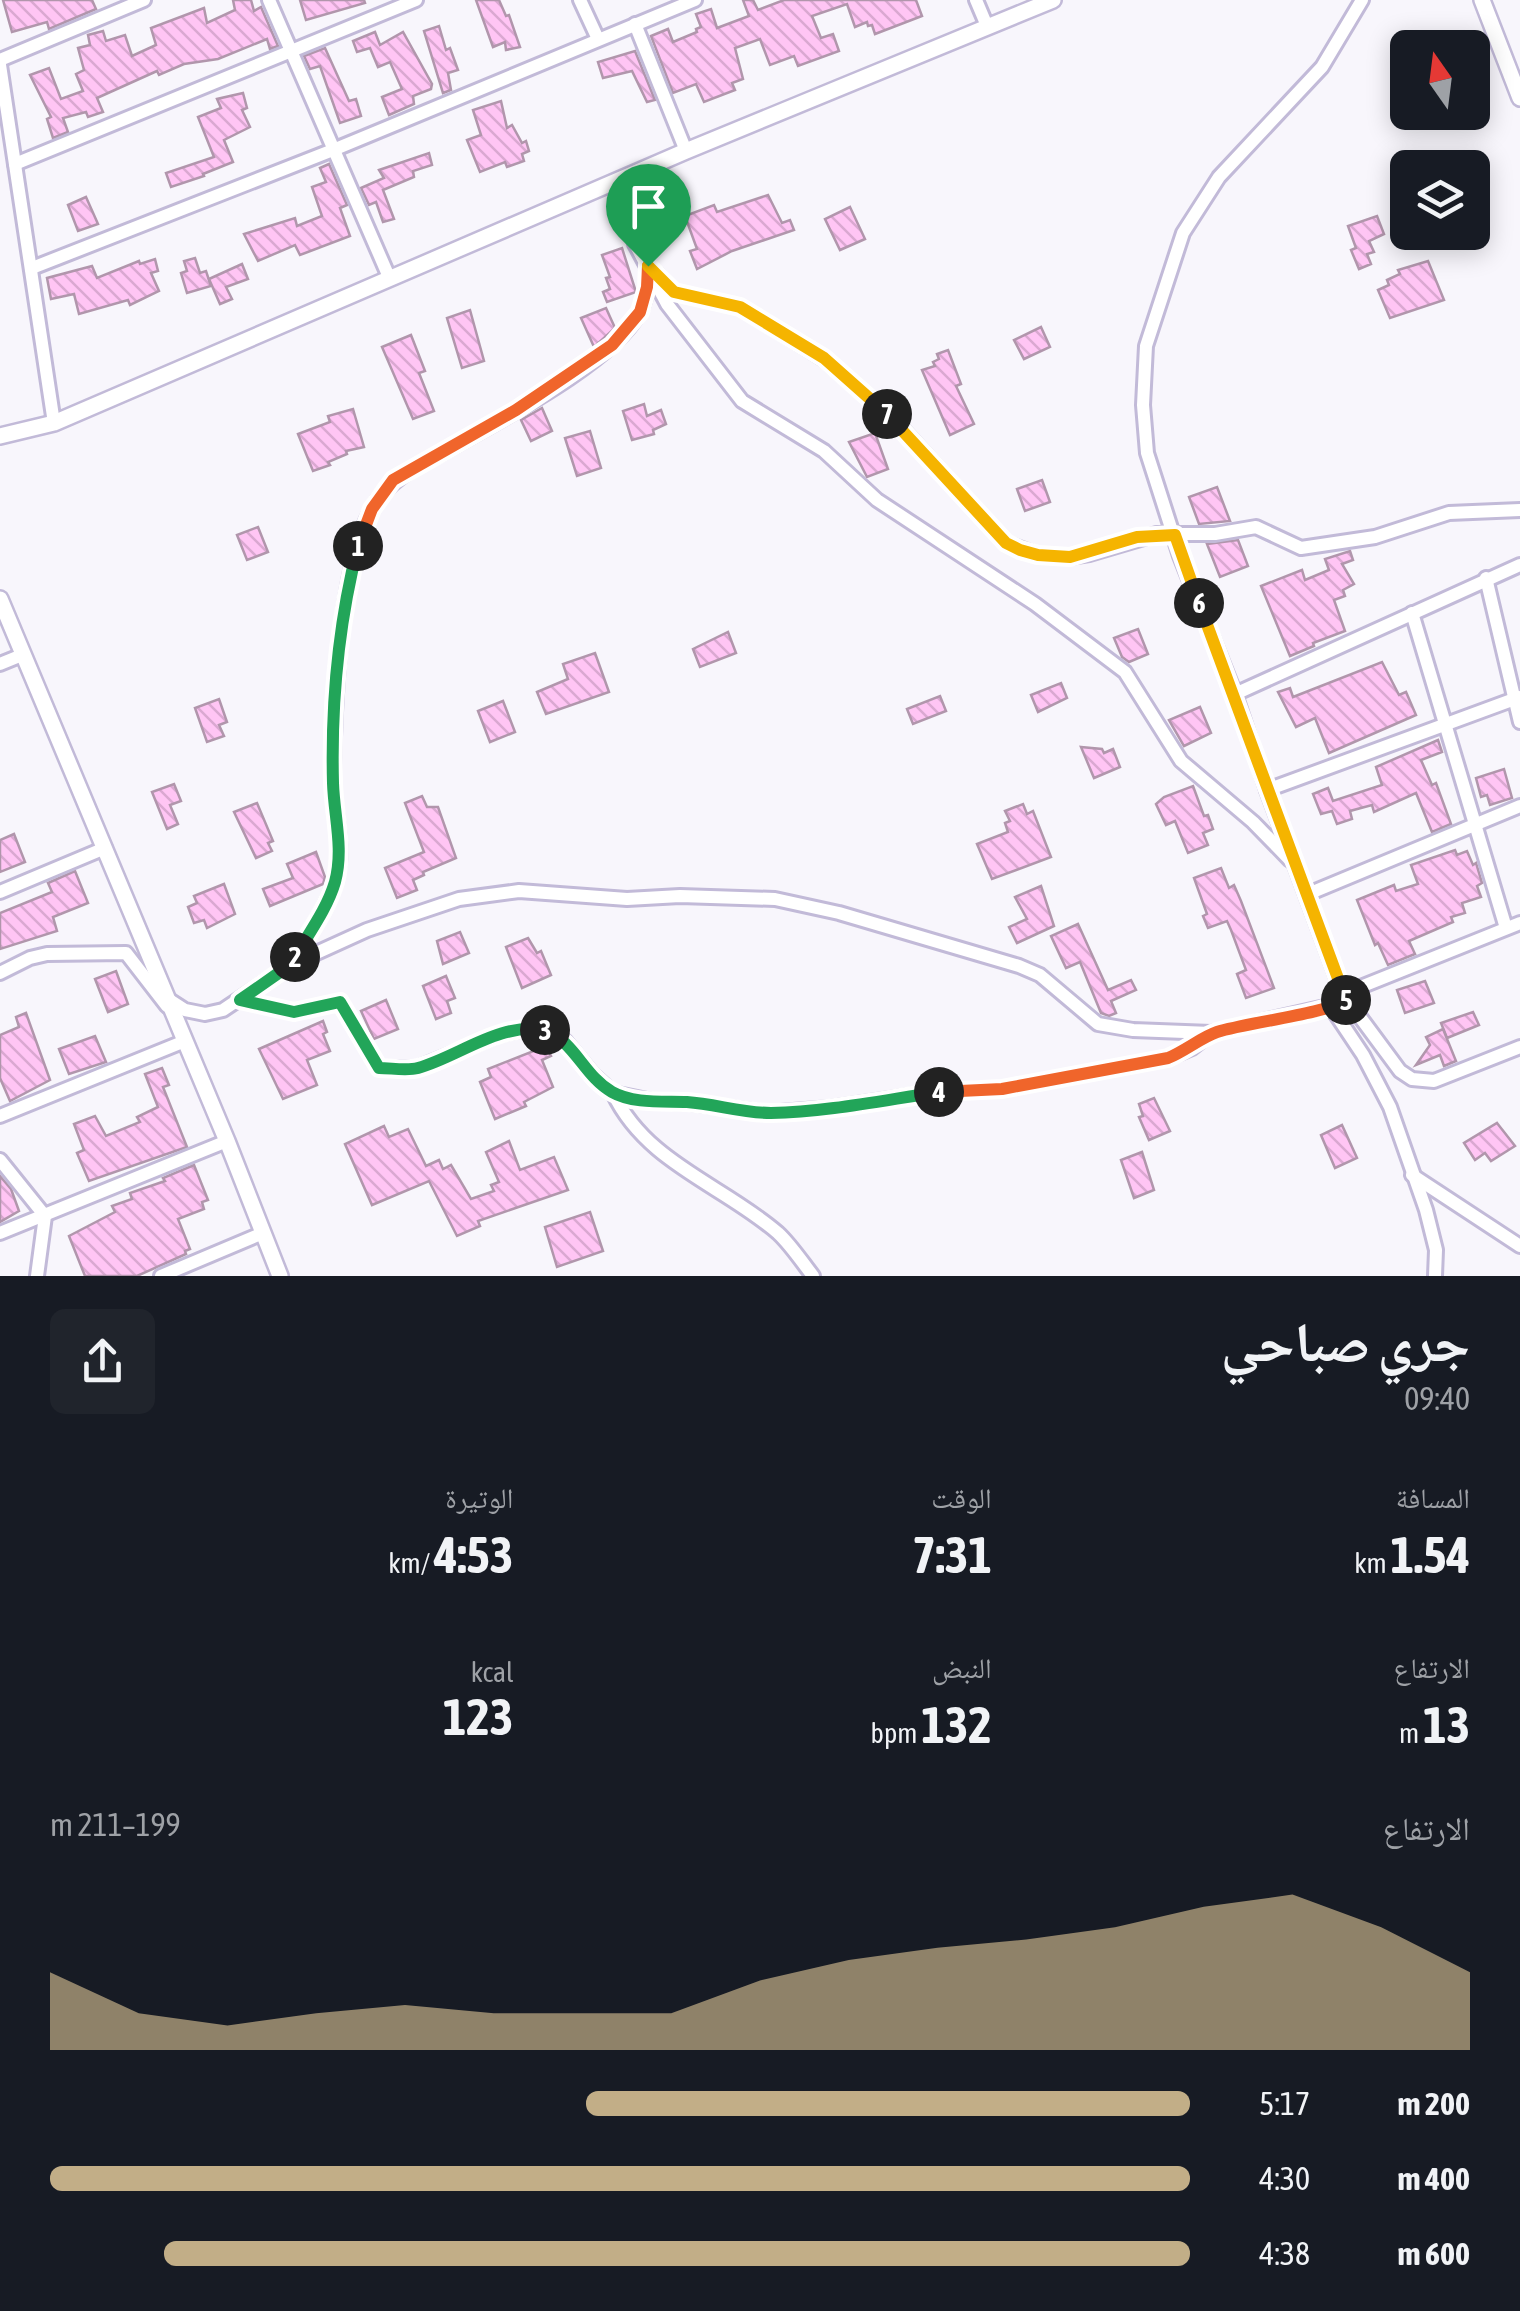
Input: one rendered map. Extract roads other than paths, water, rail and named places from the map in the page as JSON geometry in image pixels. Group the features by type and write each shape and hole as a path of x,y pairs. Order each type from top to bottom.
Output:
{"street":[{"path":"54,423 15,164 6,147 0,62 144,0"},
{"path":"269,0 389,277"},
{"path":"15,164 416,0"},
{"path":"580,0 598,39"},
{"path":"32,268 333,150 695,0"},
{"path":"976,0 987,26"},
{"path":"0,436 54,423 686,151 1053,0"},
{"path":"1362,0 1322,67 1219,177 1183,233 1146,346 1143,405 1147,453 1345,998 1400,1071 1412,1080 1434,1080 1520,1047"},
{"path":"1482,0 1520,98"},
{"path":"635,24 686,151"},
{"path":"637,172 630,220 635,244 667,304 742,401 824,451 876,500 1036,604 1125,672 1181,761 1296,866"},
{"path":"648,266 674,292 740,307 824,358 896,422 1006,543 1038,555 1070,557 1137,537 1216,534 1256,527 1302,548 1374,537 1450,513 1520,510"},
{"path":"290,965 323,910 340,858 333,782 343,627 357,548 372,509 393,480 516,410 612,345 640,312 648,266"},
{"path":"1235,694 1520,565"},
{"path":"1486,578 1520,722"},
{"path":"0,600 280,1276"},
{"path":"1412,613 1506,928"},
{"path":"0,664 22,655"},
{"path":"1267,790 1517,698"},
{"path":"1308,894 1520,806"},
{"path":"0,892 105,848"},
{"path":"168,1000 185,1010 205,1014 223,1010 290,965 367,930 459,899 519,891 627,899 775,899 839,913 1019,966 1040,975 1098,1024 1132,1030 1211,1033 1331,1007 1520,923"},
{"path":"0,973 48,954 126,952 176,1019"},
{"path":"240,1000 294,1012 340,1002 379,1068 417,1068 500,1034 531,1028 548,1031 565,1041 592,1075 613,1093 645,1140 780,1235 813,1276"},
{"path":"1331,1007 1390,1107 1426,1210 1436,1250 1435,1276"},
{"path":"613,1093 652,1102 692,1102 768,1113 831,1108 943,1091 1002,1089 1168,1058 1192,1048 1211,1033"},
{"path":"0,1116 185,1040"},
{"path":"0,1234 227,1141"},
{"path":"0,1160 45,1216 37,1276"},
{"path":"1412,1175 1520,1246"},
{"path":"161,1276 263,1233"}]}
